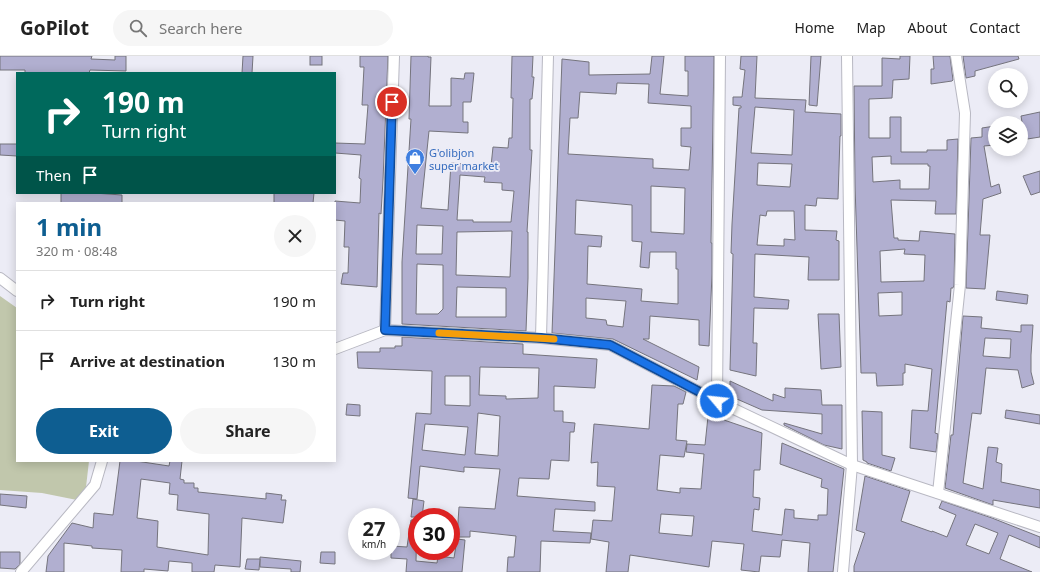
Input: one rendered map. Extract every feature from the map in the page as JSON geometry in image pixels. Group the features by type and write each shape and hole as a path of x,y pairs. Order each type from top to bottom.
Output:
{"street":[{"path":"385,330 394,56"},
{"path":"541,338 548,56"},
{"path":"717,401 720,56"},
{"path":"843,572 852,465 847,56"},
{"path":"938,493 960,285 965,113 956,56"},
{"path":"0,278 16,290"},
{"path":"336,349 385,330 541,338 610,345 717,401 852,465 1040,527"},
{"path":"21,572 95,485 102,462"}],"green space":[{"path":"0,296 16,307 16,462 89,462 86,487 77,500 42,493 0,490"}],"building":[{"path":"0,56 92,56 91,59 115,60 115,56 126,56 126,71 90,70 89,72 25,72 25,70 0,70"},
{"path":"243,56 253,56 252,72 242,72"},
{"path":"310,56 322,56 322,65 310,65"},
{"path":"360,56 388,56 381,214 379,213 377,287 341,284 343,273 348,273 349,247 344,247 345,221 336,220 335,201 360,203 361,179 359,178 361,155 336,153 336,143 365,144 368,105 362,105 364,67 360,67"},
{"path":"411,56 431,57 429,106 451,106 451,78 464,79 465,73 474,73 471,102 463,102 463,122 468,122 468,133 429,131 421,208 448,210 451,163 491,166 493,147 508,148 509,138 512,138 512,56 533,56 532,77 534,77 532,99 530,99 530,150 532,150 527,232 528,278 526,331 402,324 402,262 411,119 409,119","holes":["460,175 485,177 484,182 502,183 502,190 514,191 511,222 473,222 473,220 457,220","417,225 443,226 442,254 416,254","512,231 510,277 456,275 457,232","417,264 443,265 443,309 438,314 416,314","457,287 506,288 506,317 456,317"]},
{"path":"652,56 664,56 660,94 688,96 688,71 685,71 685,56 714,56 711,243 712,274 709,346 699,345 699,320 650,316 649,339 643,339 699,367 697,380 613,339 552,333 562,59 589,62 589,75 650,74","holes":["617,83 649,84 648,103 691,106 691,128 681,128 681,146 691,147 689,170 653,168 653,159 568,154 570,118 578,118 580,92 616,94","651,186 685,188 684,234 651,232","576,200 632,205 632,241 642,242 640,267 649,268 650,252 676,252 676,269 678,269 678,304 641,301 642,289 587,284 588,246 601,247 602,236 575,234","586,298 626,301 623,327 607,325 606,320 586,318"]},
{"path":"741,56 757,56 755,98 806,100 805,112 841,114 838,199 817,198 816,206 805,205 805,230 837,231 836,240 839,241 839,280 808,280 809,257 755,254 754,297 789,300 788,309 754,308 753,343 757,343 756,376 730,370 733,254 731,253 732,224 739,108 741,108 741,106 733,105 733,97 742,97 745,70 740,69","holes":["755,107 794,110 792,155 751,153","758,163 792,164 790,187 757,185","767,211 794,211 795,240 784,239 784,246 757,245 760,215 766,216"]},
{"path":"811,56 821,56 817,106 809,105"},
{"path":"900,56 910,56 909,79 893,80 892,98 869,99 869,138 890,138 890,117 901,117 901,152 947,150 947,140 958,139 956,214 935,214 936,201 891,200 894,238 898,238 898,240 919,241 920,231 955,234 954,285 953,288 951,288 950,302 947,301 935,433 938,434 936,452 910,448 912,410 928,411 932,369 905,364 903,385 877,386 876,373 861,373 855,185 854,86 882,86 882,58 900,59","holes":["891,156 891,164 928,164 928,166 930,166 929,189 900,189 900,180 873,182 872,157","905,249 904,254 925,255 924,281 881,282 880,251","902,292 902,315 879,316 878,293"]},
{"path":"933,56 950,56 952,81 931,84 931,69 934,69"},
{"path":"963,56 1018,56 1019,59 975,71 975,76 966,78"},
{"path":"1040,112 1040,137 1028,139 1028,116 1021,116"},
{"path":"988,127 988,146 984,146 991,187 999,184 1001,193 983,199 980,235 990,235 985,289 966,288 971,138 982,137 982,128"},
{"path":"0,144 16,144 16,156 0,155"},
{"path":"1040,171 1040,192 1031,195 1023,176"},
{"path":"61,194 122,195 122,202 61,202"},
{"path":"274,194 314,194 313,202 274,202"},
{"path":"997,291 1028,295 1027,304 996,300"},
{"path":"818,314 839,314 841,367 821,369"},
{"path":"963,316 982,317 981,328 1021,332 1021,325 1033,325 1031,372 1034,384 1022,388 1018,370 986,368 981,414 972,413 963,483 983,489 988,447 998,448 996,462 1002,464 1001,482 1040,490 1040,508 993,500 993,505 945,488 951,435 953,435","holes":["985,338 1011,339 1010,358 983,356"]},
{"path":"402,337 523,344 523,354 597,359 595,388 554,386 554,411 563,411 563,422 575,423 574,432 570,432 569,461 551,460 549,479 519,478 517,496 595,502 595,511 555,509 553,531 591,533 590,543 541,541 540,572 507,572 508,557 514,557 516,536 470,531 470,537 460,537 459,507 495,509 500,469 464,467 464,472 420,466 417,499 408,498 416,413 431,414 432,371 358,368 357,352 380,352 380,348 395,348 395,346 402,346","holes":["480,367 539,368 538,398 506,399 506,396 479,395","445,376 470,376 470,406 445,405","478,413 500,416 498,456 475,454","425,424 468,427 465,455 422,450"]},
{"path":"730,381 773,401 773,394 785,398 785,388 821,390 822,405 842,405 842,449 824,445 784,425 784,423 822,434 822,414 762,410 730,396"},
{"path":"652,385 674,386 686,392 683,404 678,404 676,440 687,441 684,457 660,455 657,490 680,493 680,488 701,489 704,454 686,452 687,444 705,445 709,407 724,416 724,420 762,433 760,470 754,470 753,497 760,498 759,510 754,509 752,531 782,535 785,509 794,510 794,518 818,520 818,515 827,515 828,489 821,487 822,479 780,464 782,443 844,469 833,572 808,572 810,543 782,540 780,557 761,556 759,572 741,570 744,544 712,541 709,567 630,555 628,572 606,572 609,542 591,539 593,520 612,521 615,487 597,486 598,462 591,463 594,424 649,429","holes":["661,514 694,516 692,536 659,533"]},
{"path":"347,404 360,405 360,416 346,415"},
{"path":"1006,410 1040,415 1040,424 1005,418"},
{"path":"862,411 882,412 882,455 895,458 891,471 867,463 863,460"},
{"path":"120,462 143,462 169,466 170,462 182,462 180,479 184,480 184,483 194,483 194,488 198,488 198,492 266,499 266,493 282,495 281,500 286,500 283,523 242,518 240,567 215,565 214,572 192,572 192,563 169,561 168,571 144,569 144,572 121,572 122,550 92,548 92,546 64,543 64,572 46,572 48,556 72,523 93,528 94,513 113,515","holes":["141,479 170,483 169,494 178,495 177,510 209,514 208,555 157,547 158,521 137,518"]},
{"path":"865,476 910,491 901,521 947,537 956,515 939,508 942,501 992,518 1040,537 1040,548 1009,535 1000,559 1032,572 854,572 854,566 865,533 856,530","holes":["975,524 998,533 989,554 966,545"]},
{"path":"0,494 27,496 26,508 0,505"},
{"path":"413,499 424,501 423,508 412,508"},
{"path":"460,539 465,540 462,572 406,572 407,559 400,559 400,547 407,547 408,540 408,560 437,563 437,560 460,560"},
{"path":"0,552 20,552 20,564 15,569 0,568"},
{"path":"321,552 335,552 335,564 320,563"},
{"path":"260,557 301,561 300,572 291,572 291,569 260,567"},
{"path":"247,559 260,559 259,570 245,569"}],"slow traffic":[{"path":"439,333 554,339"}],"place":[{"name":"G'olibjon super market","path":"415,175"}],"route":[{"path":"392,102 385,330 541,338 610,345 717,401"}]}
